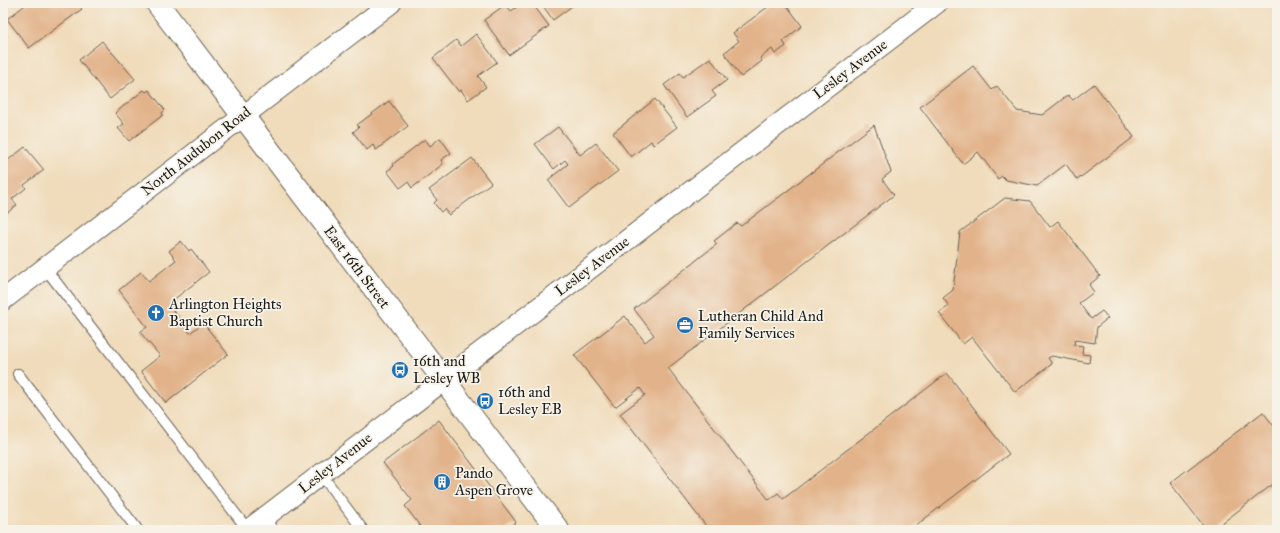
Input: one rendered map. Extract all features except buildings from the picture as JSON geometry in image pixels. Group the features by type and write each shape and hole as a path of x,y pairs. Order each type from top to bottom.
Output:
{"main road":[{"name":"East 16th Street","path":"157,3 558,530"}],"street":[{"name":"North Audubon Road","path":"3,300 390,3"},
{"name":"Lesley Avenue","path":"258,527 321,474 937,3"}],"lane":[{"path":"45,268 258,527"},
{"path":"18,374 137,528"},
{"path":"321,474 363,530"}],"place":[{"name":"Arlington Heights Baptist Church","path":"156,313"},
{"name":"Lutheran Child And Family Services","path":"685,325"},
{"name":"16th and Lesley WB","path":"400,370"},
{"name":"16th and Lesley EB","path":"485,401"},
{"name":"Pando Aspen Grove","path":"442,482"}]}
